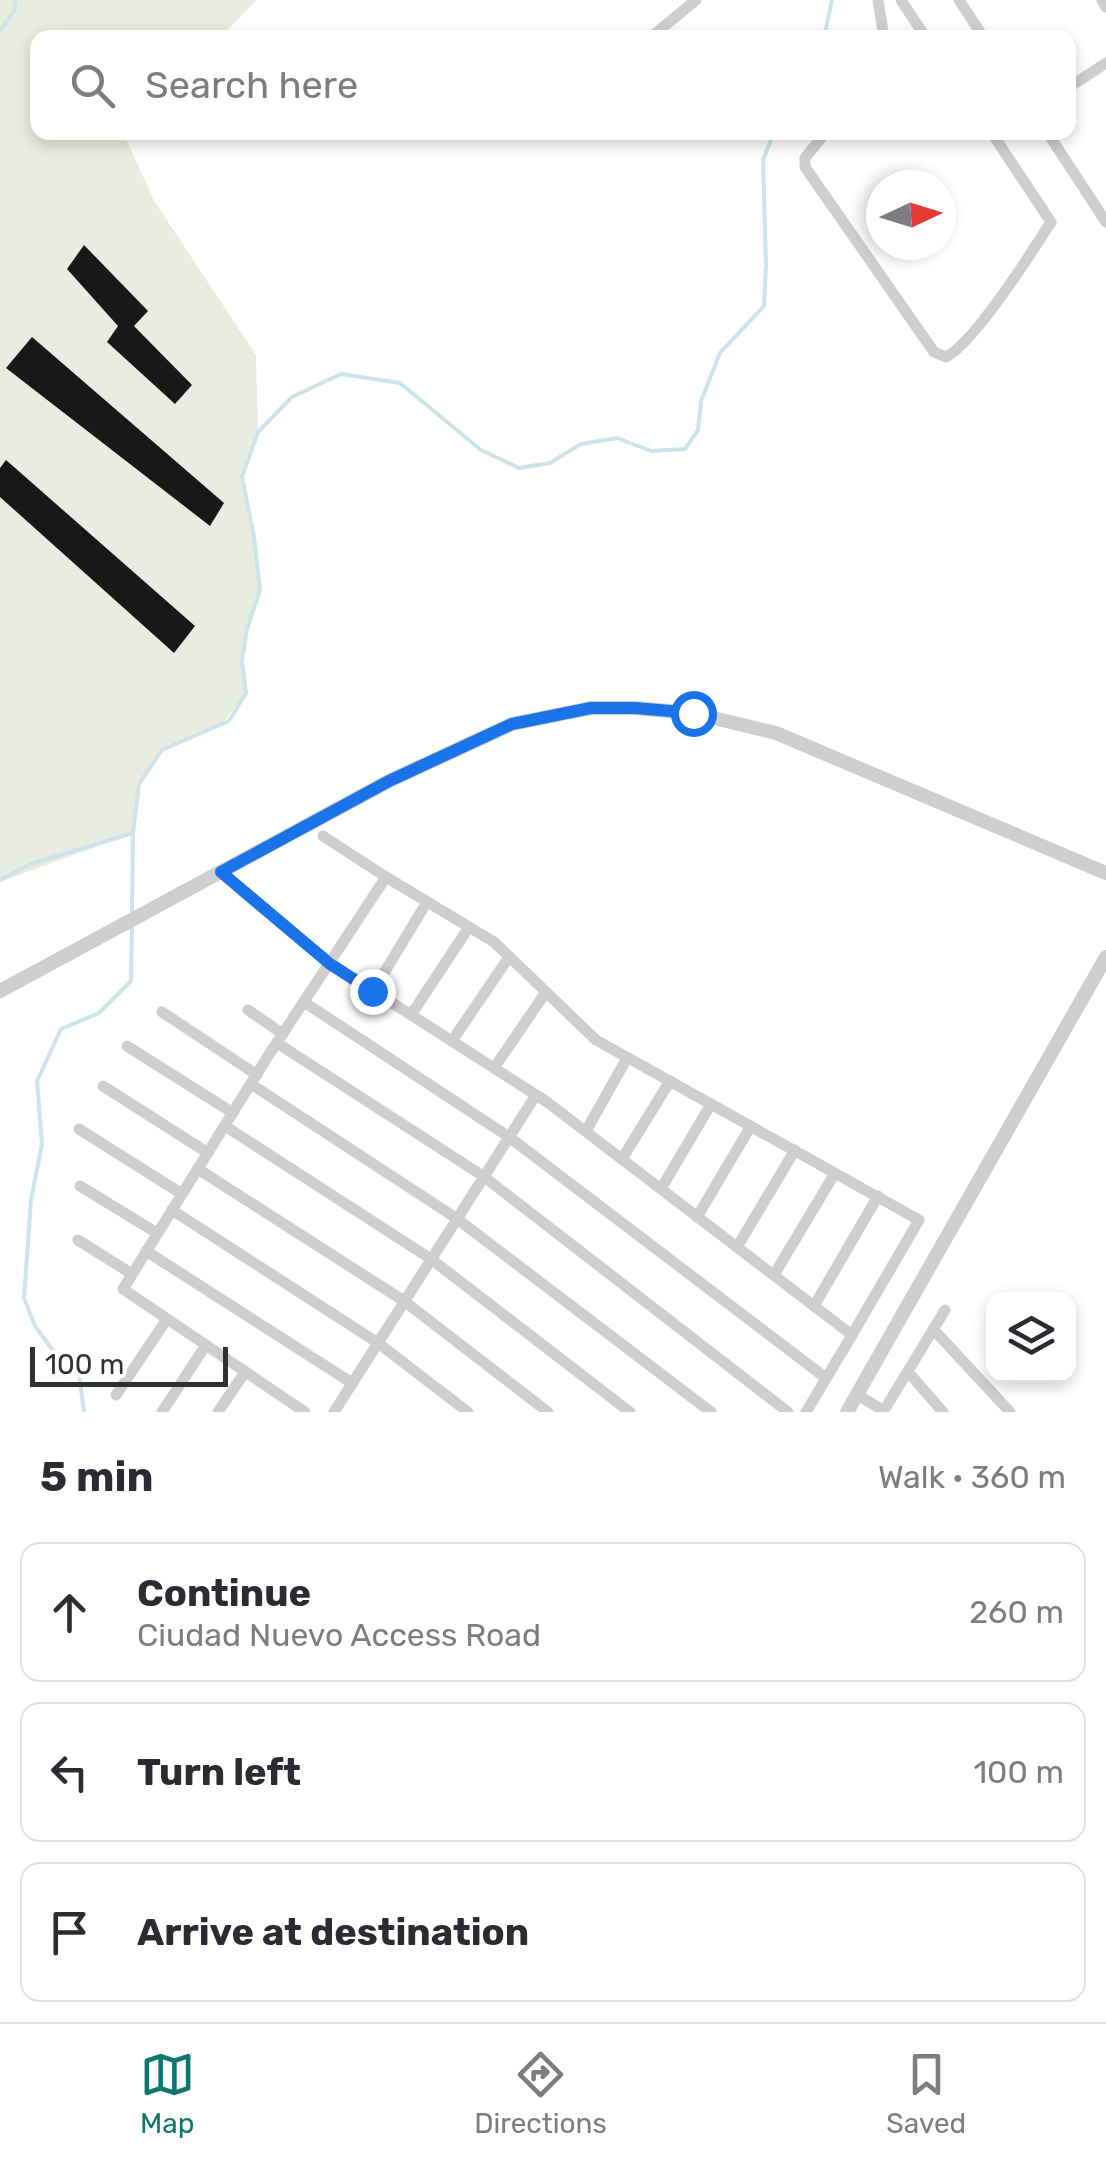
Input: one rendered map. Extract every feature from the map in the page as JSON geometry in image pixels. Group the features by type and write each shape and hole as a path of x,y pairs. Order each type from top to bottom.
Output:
{"street":[{"path":"660,30 696,0"},
{"path":"878,0 883,30"},
{"path":"901,0 921,30"},
{"path":"958,0 979,30"},
{"path":"1102,0 1106,6"},
{"path":"1076,83 1106,63"},
{"path":"820,140 805,158 805,167 934,352 946,357 958,350 997,300 1051,222 999,140"},
{"path":"1052,140 1106,222"},
{"path":"0,991 389,781 512,724 591,708 693,713 776,732 1106,873"},
{"path":"324,836 494,942 596,1040 920,1220 806,1412"},
{"path":"221,872 330,964 536,1095 852,1335"},
{"path":"305,1412 123,1289 386,877"},
{"path":"372,991 427,902"},
{"path":"411,1016 468,927"},
{"path":"452,1042 510,957"},
{"path":"945,1310 883,1411 854,1406 1106,958"},
{"path":"494,1068 546,992"},
{"path":"304,1002 509,1137 826,1378"},
{"path":"248,1010 280,1038 483,1176 788,1412"},
{"path":"162,1012 456,1218 711,1412"},
{"path":"127,1046 233,1113"},
{"path":"586,1131 627,1058"},
{"path":"622,1159 670,1082"},
{"path":"104,1086 208,1153"},
{"path":"334,1412 536,1095"},
{"path":"661,1189 711,1104"},
{"path":"225,1126 430,1259 630,1412"},
{"path":"697,1216 751,1126"},
{"path":"79,1129 182,1194"},
{"path":"737,1247 795,1150"},
{"path":"198,1169 404,1301 548,1412"},
{"path":"774,1276 836,1173"},
{"path":"80,1186 158,1234"},
{"path":"814,1306 878,1196"},
{"path":"172,1210 378,1343 468,1412"},
{"path":"78,1240 132,1274"},
{"path":"146,1251 352,1383"},
{"path":"116,1395 166,1318"},
{"path":"934,1330 1010,1412"},
{"path":"162,1412 206,1345"},
{"path":"218,1412 245,1372"},
{"path":"908,1374 944,1412"},
{"path":"274,1412 283,1397"}],"shaded area":[{"path":"0,0 257,0 227,30 30,30 30,140 126,140 155,202 256,355 258,432 242,477 254,535 259,594 246,631 242,660 246,693 222,724 162,750 139,784 133,833 0,882"}],"building":[{"path":"84,245 148,311 134,326 192,385 175,404 107,342 118,326 67,269"},
{"path":"32,337 224,503 210,526 6,368"},
{"path":"6,460 195,626 174,653 0,497 0,468"}],"waterway":[{"path":"0,31 14,11 16,0"},
{"path":"826,30 832,0"},
{"path":"132,915 133,833 139,784 162,750 229,721 246,693 242,661 247,629 260,590 242,477 258,432 292,397 341,374 400,383 481,450 519,468 550,463 581,444 617,438 651,451 685,449 698,430 701,401 720,353 764,306 763,160 771,140"},
{"path":"0,880 31,864 133,833"},
{"path":"84,1412 78,1365 54,1352 35,1326 24,1298 31,1200 42,1144 37,1081 61,1029 99,1013 131,981 132,925"}],"route":[{"path":"372,991 330,964 221,872 389,781 512,724 591,708 693,713"}]}
